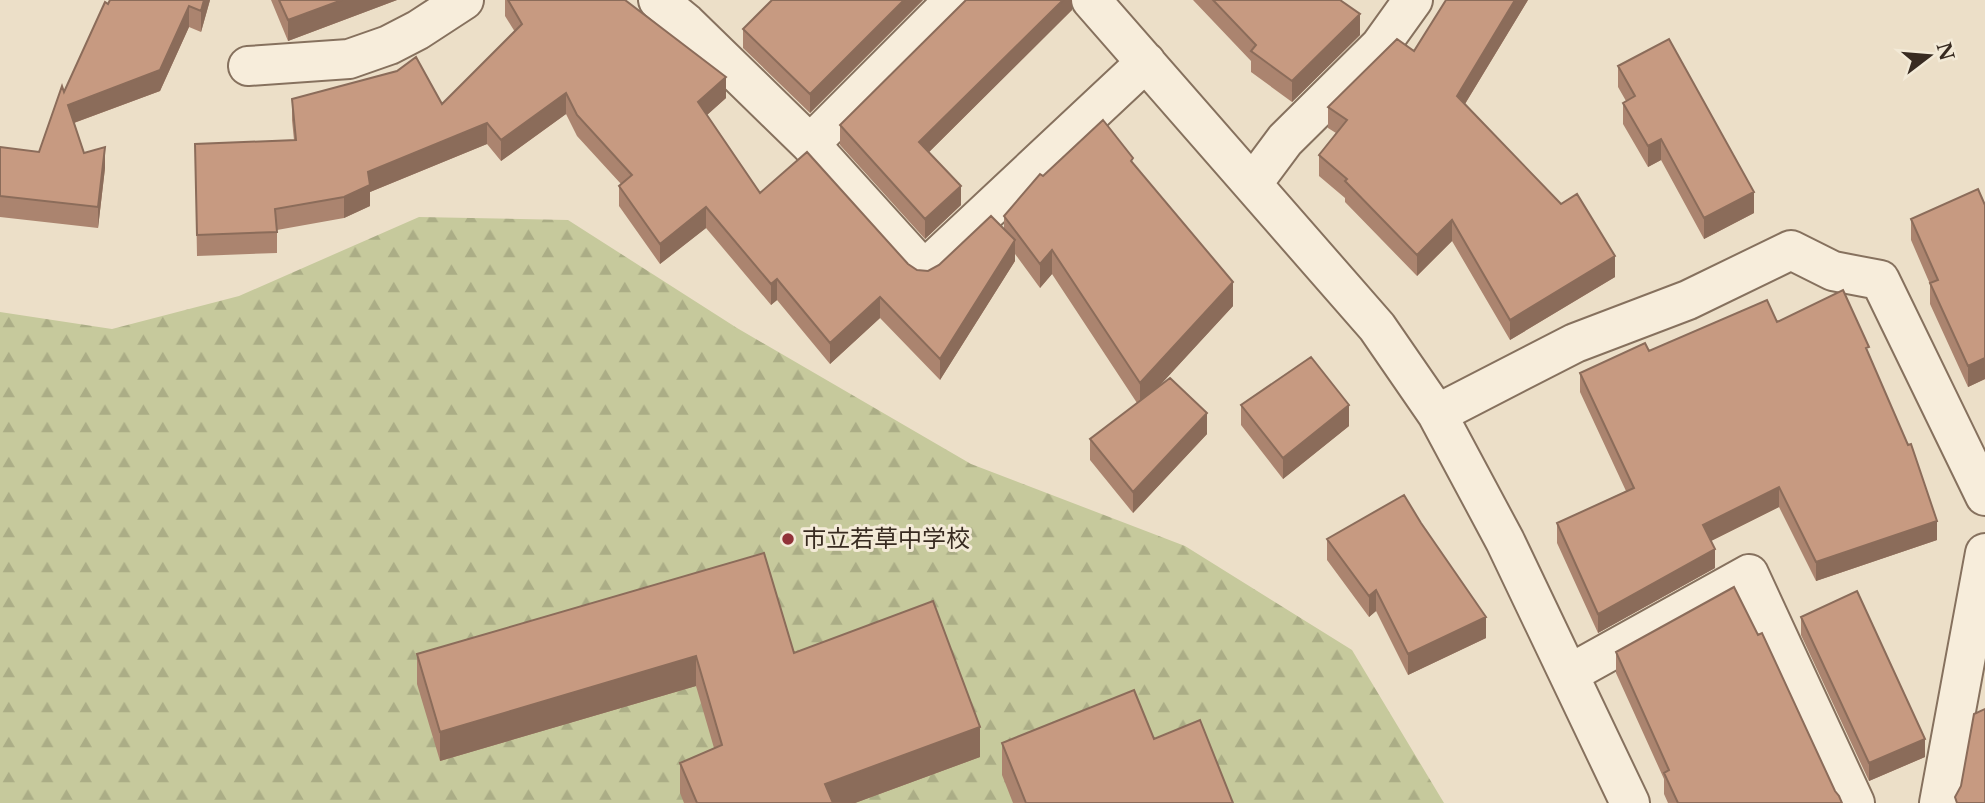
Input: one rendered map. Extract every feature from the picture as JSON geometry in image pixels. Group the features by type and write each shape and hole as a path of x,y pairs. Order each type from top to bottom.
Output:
{"street":[{"path":"248,66 349,59 389,45 464,0"},
{"path":"658,0 686,23 810,144 924,270 1146,62"},
{"path":"810,144 954,0"},
{"path":"1091,0 1377,327 1437,414 1505,541 1630,803"},
{"path":"1253,183 1285,140 1380,46 1413,0"},
{"path":"1437,414 1575,343 1688,300 1791,250 1833,271 1880,281 1985,496"},
{"path":"1938,803 1985,553"},
{"path":"1569,674 1749,574 1855,803"}],"green space":[{"path":"419,217 568,220 737,328 971,464 1185,546 1352,650 1444,803 0,803 0,312 112,329 239,296"}],"building":[{"path":"110,0 204,0 201,11 189,6 160,70 68,105 84,153 105,147 98,207 0,196 0,147 39,152 62,86 64,92 105,2 108,4"},
{"path":"279,0 342,0 288,20"},
{"path":"508,0 625,0 726,77 698,102 760,193 807,152 908,264 917,270 928,271 939,265 991,216 1015,240 940,359 880,297 830,343 777,279 771,284 706,207 660,244 619,186 632,175 577,115 566,93 501,140 487,123 368,172 370,185 344,197 275,209 277,232 197,235 195,144 296,140 292,99 397,71 416,57 442,104 522,24"},
{"path":"772,0 904,0 810,94 743,29"},
{"path":"966,0 1063,0 919,142 961,186 925,219 840,125"},
{"path":"1213,0 1340,0 1360,14 1292,81 1251,51 1256,45"},
{"path":"1446,0 1515,0 1457,96 1561,204 1577,194 1615,256 1510,320 1452,220 1417,255 1345,181 1347,179 1319,155 1347,120 1328,107 1397,39 1414,51"},
{"path":"1669,39 1754,192 1704,218 1661,139 1648,146 1623,103 1635,96 1618,66"},
{"path":"1103,120 1133,158 1131,161 1233,282 1140,383 1052,250 1040,264 1004,216 1040,174 1043,176"},
{"path":"1978,189 1985,205 1985,358 1968,366 1930,283 1938,280 1911,219"},
{"path":"1843,290 1908,445 1911,444 1937,521 1816,562 1779,487 1703,525 1715,549 1598,614 1557,523 1634,488 1580,373 1645,343 1649,351 1767,300 1777,322"},
{"path":"1311,357 1349,405 1283,458 1241,405"},
{"path":"1170,378 1207,413 1133,492 1090,439"},
{"path":"1404,495 1486,617 1408,654 1376,590 1369,596 1327,539"},
{"path":"764,553 794,653 933,601 980,727 825,784 833,803 697,803 680,763 722,745 696,656 440,732 417,654"},
{"path":"1734,587 1758,635 1762,633 1842,803 1678,803 1664,773 1669,770 1616,652"},
{"path":"1857,591 1925,739 1869,763 1801,617"},
{"path":"1134,690 1154,739 1200,720 1233,803 1026,803 1002,743"},
{"path":"1985,709 1985,803 1957,803 1955,797 1961,786 1974,714"}],"place":[{"name":"市立若草中学校","path":"788,539"}]}
